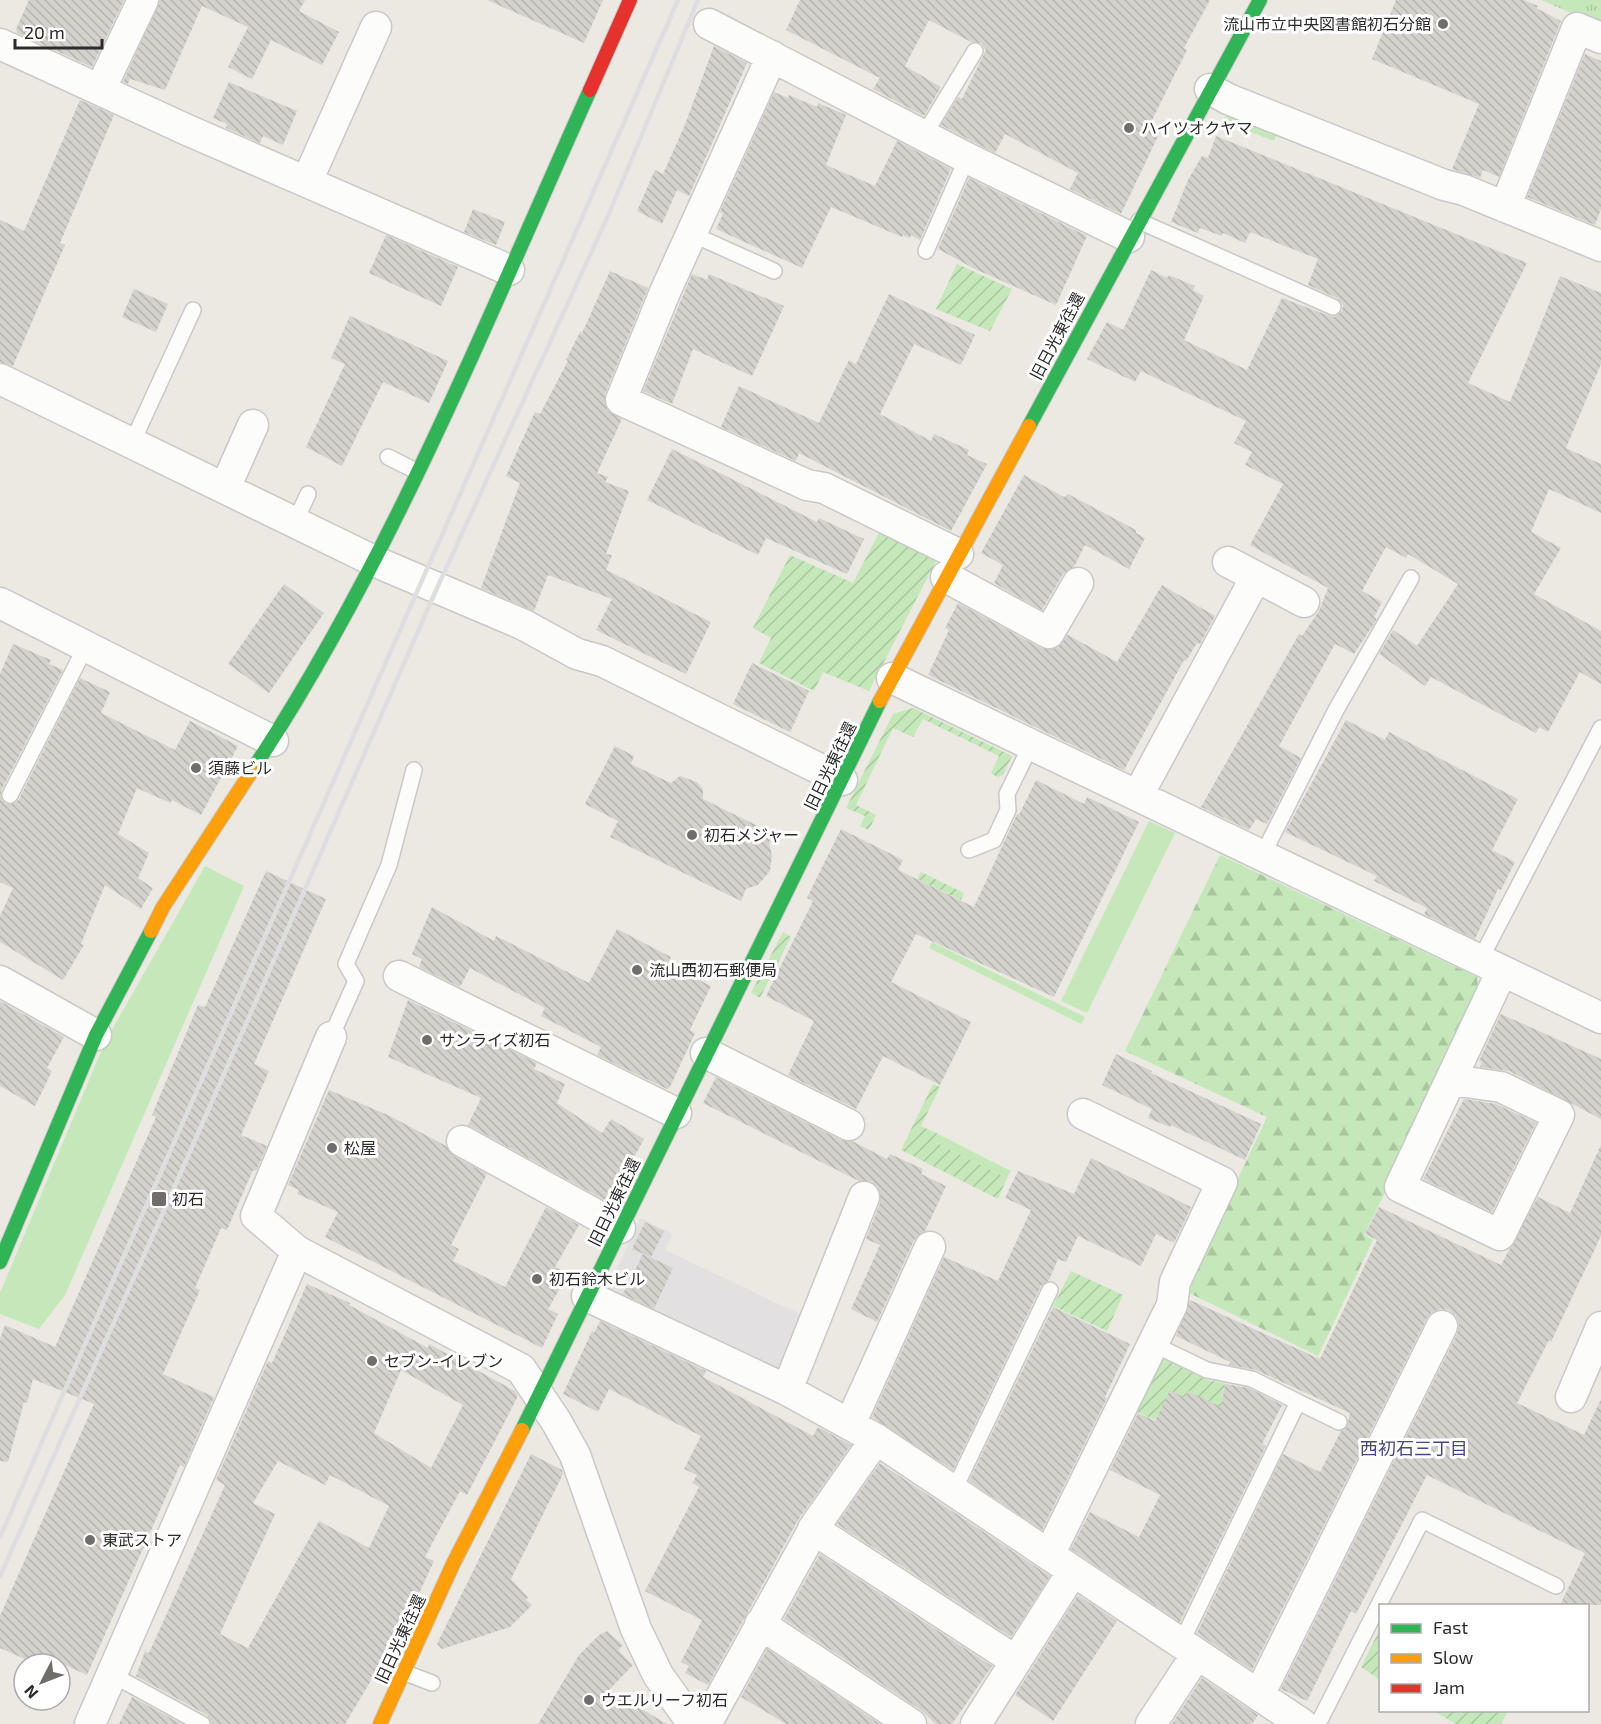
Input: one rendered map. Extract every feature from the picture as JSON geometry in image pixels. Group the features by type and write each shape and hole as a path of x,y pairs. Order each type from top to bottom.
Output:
{"street":[{"path":"100,90 143,0"},
{"path":"0,1262 96,1035 163,907 273,741 374,561 509,270 630,0"},
{"name":"旧日光東往還","path":"380,1724 454,1562 539,1396 676,1113 892,678 1260,0"},
{"path":"709,24 967,158 1134,229"},
{"path":"307,181 376,27"},
{"path":"1505,207 1577,28 1601,38"},
{"path":"0,44 509,270"},
{"path":"772,56 621,400 807,485 834,493 952,565 1049,633 1078,583"},
{"path":"1210,89 1228,99 1444,185 1464,190 1601,246"},
{"path":"0,379 374,561 524,625 577,654 602,661 842,780"},
{"path":"225,488 253,424"},
{"path":"1228,562 1304,602"},
{"path":"1138,795 1256,577"},
{"path":"0,603 273,741"},
{"path":"892,678 1601,1018"},
{"path":"1452,1080 1501,1087 1559,1115 1500,1235 1400,1187 1452,1080 1491,966"},
{"path":"399,976 676,1113"},
{"path":"0,981 96,1035"},
{"path":"331,1037 256,1216 297,1251 521,1369 574,1455 636,1629 658,1675 693,1724"},
{"path":"706,1053 849,1125"},
{"path":"976,1724 1016,1661 1061,1563 1172,1305 1175,1282 1222,1182 1083,1114"},
{"path":"462,1141 620,1228"},
{"path":"787,1390 864,1197"},
{"path":"850,1424 930,1247"},
{"path":"90,1724 297,1251"},
{"path":"587,1296 787,1390 876,1439 1302,1724"},
{"path":"1259,1695 1442,1326"},
{"path":"1570,1397 1601,1327"},
{"path":"703,1724 710,1718 813,1529 876,1439"},
{"path":"813,1529 1016,1661"},
{"path":"760,1624 911,1724"},
{"path":"1151,1724 1189,1648"}],"lane":[{"path":"924,135 975,51"},
{"path":"926,251 967,158"},
{"path":"1134,229 1333,307"},
{"path":"692,234 774,271"},
{"path":"132,443 193,310"},
{"path":"388,457 416,471"},
{"path":"295,522 308,494"},
{"path":"1262,856 1336,710 1411,578"},
{"path":"10,795 86,646"},
{"path":"1491,966 1601,728"},
{"path":"969,850 994,840 1008,810 1007,794 1031,745"},
{"path":"331,1037 356,981 346,964 389,865 414,770"},
{"path":"954,1490 1050,1290"},
{"path":"1154,1344 1207,1370 1252,1379 1339,1422"},
{"path":"1189,1648 1298,1402"},
{"path":"1379,1604 1422,1520 1556,1586"},
{"path":"1318,1724 1379,1604"},
{"path":"403,1672 432,1683"},
{"path":"111,1674 202,1724"}],"shaded area":[{"path":"641,1218 672,1234 665,1250 806,1317 784,1373 605,1293"}],"green space":[{"path":"1541,0 1601,0 1601,26"},
{"path":"1228,113 1277,133 1274,141 1236,126 1232,133 1224,130 1221,123"},
{"path":"957,264 1012,289 990,331 936,309"},
{"path":"883,525 937,559 869,691 823,672 814,691 759,663 771,638 753,628 790,555 853,583"},
{"path":"913,708 1012,756 1003,775 997,777 991,773 999,756 923,719 913,737 893,728 856,805 876,815 869,830 860,826 865,816 846,808 893,714"},
{"path":"1149,821 1175,833 1087,1013 1061,1001"},
{"path":"1220,855 1477,977 1479,1002 1364,1235 1373,1240 1318,1356 1185,1291 1267,1117 1125,1051"},
{"path":"205,866 244,886 65,1295 39,1329 0,1314 0,1293 105,1042"},
{"path":"921,872 964,893 961,900 917,879"},
{"path":"783,932 791,937 760,998 751,993"},
{"path":"932,942 1085,1017 1081,1024 929,948"},
{"path":"933,1084 940,1087 921,1126 938,1134 935,1142 1007,1178 998,1199 901,1150"},
{"path":"938,1134 1011,1171 1007,1178 935,1142"},
{"path":"1071,1271 1123,1295 1107,1331 1053,1306"},
{"path":"1162,1358 1207,1380 1225,1383 1222,1397 1243,1401 1234,1421 1196,1402 1198,1396 1188,1391 1185,1398 1170,1391 1155,1420 1131,1409"},
{"path":"1379,1631 1379,1679 1361,1667"},
{"path":"1436,1712 1507,1712 1501,1724 1456,1724"}],"building":[{"path":"29,0 124,0 92,67 17,33 16,29"},
{"path":"160,0 305,0 299,11 339,32 322,65 271,40 252,79 228,67 248,27 202,6 165,90 130,79 128,84 123,82"},
{"path":"487,0 603,0 584,43"},
{"path":"800,0 1210,0 1184,48 1187,50 1150,124 1161,130 1121,214 1070,189 1078,173 1005,134 995,153 941,125 958,97 962,99 986,50 981,43 971,42 929,20 905,66 941,87 924,116 873,89 880,78 786,30"},
{"path":"1396,0 1524,0 1561,21 1499,177 1483,170 1480,178 1452,169 1479,104 1372,59"},
{"path":"714,46 747,63 689,196 677,190 662,224 637,211 655,170 663,174 684,127"},
{"path":"1585,54 1601,61 1601,209 1595,225 1527,197"},
{"path":"229,82 297,111 283,145 263,136 260,143 226,128 227,124 213,118"},
{"path":"774,92 788,98 789,95 817,107 818,103 846,115 826,165 875,186 897,141 951,169 920,240 911,235 910,238 903,235 902,237 831,207 802,268 716,229 723,214 720,212"},
{"path":"80,100 114,115 60,243 65,245 13,366 0,362 0,220 24,231"},
{"path":"1216,136 1527,263 1468,383 1510,402 1560,276 1601,293 1601,364 1566,448 1601,464 1601,513 1549,489 1531,532 1561,548 1534,594 1601,631 1601,684 1580,672 1548,732 1539,727 1536,733 1431,677 1425,686 1379,654 1393,630 1417,646 1458,584 1408,554 1406,558 1386,547 1362,591 1382,602 1374,617 1377,619 1354,654 1335,644 1279,746 1301,758 1267,824 1256,819 1249,830 1201,807 1299,634 1302,636 1319,611 1328,588 1250,545 1283,484 1245,465 1252,452 1234,443 1246,421 1141,371 1135,382 1087,359 1107,322 1123,330 1151,270 1167,278 1169,275 1195,286 1193,290 1204,296 1184,340 1247,370 1282,298 1330,316 1335,317 1342,311 1343,305 1337,298 1308,285 1318,259 1250,232 1245,243 1223,233 1222,236 1200,228 1198,233 1171,222 1188,180 1202,156 1208,158"},
{"path":"969,178 1087,236 1056,305 975,269 938,249"},
{"path":"473,209 505,222 496,245 464,232"},
{"path":"386,235 458,267 441,306 369,273"},
{"path":"610,271 648,288 605,394 607,410 622,419 597,473 608,477 605,482 629,491 606,554 612,555 606,570 711,622 686,674 596,630 612,599 548,575 534,611 481,588 520,483 506,476 535,412 540,414 568,361 566,360 580,332 582,333"},
{"path":"692,274 707,280 709,274 784,306 752,376 693,349 672,404 643,391"},
{"path":"134,289 168,304 156,332 122,317"},
{"path":"889,294 975,335 961,365 914,344 880,414 931,441 934,434 969,450 967,455 987,464 951,531 799,453 796,461 721,427 739,386 819,423 849,360 856,364"},
{"path":"350,316 448,361 429,403 383,382 342,466 306,447 345,364 331,358"},
{"path":"672,449 817,522 819,518 864,539 847,574 766,538 758,555 647,500"},
{"path":"1024,475 1064,497 1068,494 1136,530 1136,533 1145,538 1129,569 1085,545 1074,567 1063,574 1042,610 994,583 1003,565 981,553"},
{"path":"284,584 324,613 269,693 228,664"},
{"path":"1162,585 1215,616 1200,644 1197,643 1186,661 1184,660 1124,770 928,675 949,630 945,628 958,603 1041,648 1057,648 1068,635 1117,662"},
{"path":"13,644 51,660 49,664 63,670 1,791 2,800 6,804 15,803 19,799 80,678 110,692 101,713 175,750 190,721 238,746 201,815 172,800 170,803 137,788 118,834 149,853 138,878 153,888 141,909 105,885 81,944 84,945 63,980 0,942 0,916 13,888 0,882 0,674"},
{"path":"752,663 809,691 790,732 733,704"},
{"path":"1346,720 1385,740 1389,732 1518,799 1492,850 1515,862 1501,890 1498,889 1475,939 1424,914 1427,908 1374,881 1377,876 1285,832"},
{"name":"初石メジャー","path":"615,746 634,756 631,764 671,783 680,776 697,782 703,789 703,799 774,834 769,842 772,856 770,871 758,885 746,889 741,901 610,837 618,821 585,804"},
{"path":"1036,780 1084,804 1087,797 1139,822 1054,997 916,934 891,982 971,1022 940,1085 883,1056 856,1109 788,1075 814,1021 766,996 813,901 807,898 841,829 903,860 898,870 974,907 1017,814 1019,815"},
{"path":"266,871 326,899 254,1064 269,1071 241,1135 267,1146 256,1171 253,1170 227,1230 221,1228 195,1288 200,1290 163,1374 214,1397 184,1467 180,1465 87,1675 72,1668 72,1652 12,1653 0,1648 0,1616 94,1404 33,1379 27,1403 24,1402 8,1462 0,1461 0,1339 5,1325 55,1347 156,1117 152,1115 198,1005 205,1007"},
{"path":"432,907 494,941 496,936 589,983 617,929 671,957 668,964 711,986 690,1030 695,1033 670,1087 667,1089 597,1055 601,1047 541,1016 545,1008 470,968 460,987 419,967 422,959 412,954"},
{"path":"408,1000 537,1063 534,1069 565,1084 557,1103 602,1133 611,1119 644,1139 621,1181 623,1182 612,1204 468,1125 481,1098 388,1057"},
{"path":"0,1001 64,1037 47,1068 52,1071 35,1106 0,1086"},
{"path":"1501,1014 1601,1059 1601,1119 1509,1071 1480,1067 1482,1062 1479,1061"},
{"path":"1116,1054 1152,1071 1151,1073 1261,1124 1245,1160 1171,1125 1170,1127 1148,1118 1152,1109 1102,1085"},
{"path":"716,1077 841,1140 852,1141 887,1159 890,1154 923,1169 921,1174 946,1186 925,1231 914,1240 877,1322 851,1309 880,1245 866,1239 880,1203 878,1187 870,1181 859,1181 703,1103"},
{"path":"329,1090 390,1116 446,1146 454,1156 487,1174 451,1245 459,1249 453,1261 505,1287 546,1207 579,1225 555,1267 568,1274 548,1309 558,1314 542,1348 325,1237 338,1212 297,1194 299,1190 288,1185"},
{"path":"1464,1099 1496,1104 1536,1123 1492,1212 1423,1179"},
{"path":"1601,1145 1601,1236 1551,1342 1549,1340 1517,1403 1584,1435 1601,1399 1601,1605 1560,1604 1585,1553 1427,1475 1356,1614 1351,1611 1307,1701 1281,1689 1457,1334 1459,1324 1456,1316 1449,1310 1440,1309 1432,1312 1427,1318 1252,1670 1197,1633 1283,1454 1320,1472 1341,1431 1347,1427 1350,1413 1256,1370 1229,1365 1230,1362 1176,1336 1190,1300 1320,1359 1377,1240 1365,1234 1379,1207 1501,1265 1538,1197 1570,1213"},
{"path":"1091,1158 1191,1207 1174,1243 1156,1234 1141,1266 1078,1236 1066,1262 1058,1259 1049,1280 1041,1286 953,1470 872,1417 944,1257 998,1281 1031,1210 1005,1198 1018,1171 1074,1194"},
{"path":"645,1222 664,1231 651,1257 632,1249"},
{"path":"643,1254 673,1268 654,1309 623,1294"},
{"path":"307,1284 350,1303 349,1305 428,1348 429,1344 515,1391 518,1396 467,1495 460,1491 425,1557 434,1561 406,1622 345,1724 212,1724 207,1715 136,1676 145,1651 149,1653 225,1485 216,1480 268,1361 272,1363","holes":["401,1370 463,1405 431,1468 374,1433","278,1461 325,1485 330,1475 389,1506 369,1548 319,1521 248,1648 220,1634 275,1514 253,1503"]},
{"path":"1053,1307 1130,1344 1105,1397 1107,1398 1042,1530 969,1481"},
{"path":"600,1321 706,1371 703,1377 813,1436 818,1427 851,1445 798,1520 708,1685 685,1673 689,1666 681,1662 702,1620 645,1591 699,1487 692,1483 697,1475 684,1469 701,1436 609,1389 598,1412 563,1394 592,1331 594,1333"},
{"path":"1225,1384 1249,1388 1282,1405 1262,1444 1266,1446 1180,1622 1071,1549 1090,1512 1139,1537 1160,1495 1110,1470 1138,1413 1155,1421 1170,1390 1185,1398 1188,1391 1221,1407"},
{"path":"531,1454 562,1470 563,1474 511,1579 528,1597 526,1600 532,1605 510,1627 442,1649 437,1644"},
{"path":"880,1463 1050,1576 1011,1637 837,1524"},
{"path":"820,1554 992,1666 952,1724 936,1724 921,1710 784,1619"},
{"path":"1078,1595 1117,1621 1053,1721 1015,1695"},
{"name":"ウエルリーフ初石","path":"607,1631 623,1645 618,1650 633,1665 609,1690 667,1724 538,1724 579,1655 599,1635"},
{"path":"767,1649 880,1724 786,1724 741,1697"},
{"path":"1202,1678 1258,1715 1252,1724 1172,1724"},
{"path":"132,1697 182,1724 119,1724"}],"railway":[{"path":"0,1537 678,0"},
{"path":"0,1576 167,1204 437,588 608,216 698,0"}],"traffic: fast":[{"path":"1029,426 1260,0"},
{"path":"255,766 305,686 394,520 436,435 590,90"},
{"path":"522,1430 880,701"},
{"path":"0,1262 96,1035 151,931"}],"traffic: slow":[{"path":"880,701 1029,426"},
{"path":"151,931 163,907 255,766"},
{"path":"380,1724 454,1562 522,1430"}],"traffic: jam":[{"path":"590,90 630,0"}],"place":[{"name":"流山市立中央図書館初石分館","path":"1443,24"},
{"name":"ハイツオクヤマ","path":"1129,128"},
{"name":"須藤ビル","path":"196,768"},
{"name":"初石メジャー","path":"692,835"},
{"name":"流山西初石郵便局","path":"637,970"},
{"name":"サンライズ初石","path":"427,1040"},
{"name":"松屋","path":"332,1148"},
{"name":"初石","path":"159,1199"},
{"name":"初石鈴木ビル","path":"537,1279"},
{"name":"セブン-イレブン","path":"372,1361"},
{"name":"東武ストア","path":"90,1540"},
{"name":"ウエルリーフ初石","path":"589,1700"}],"district":[{"name":"西初石三丁目","path":"1414,1449"}]}
